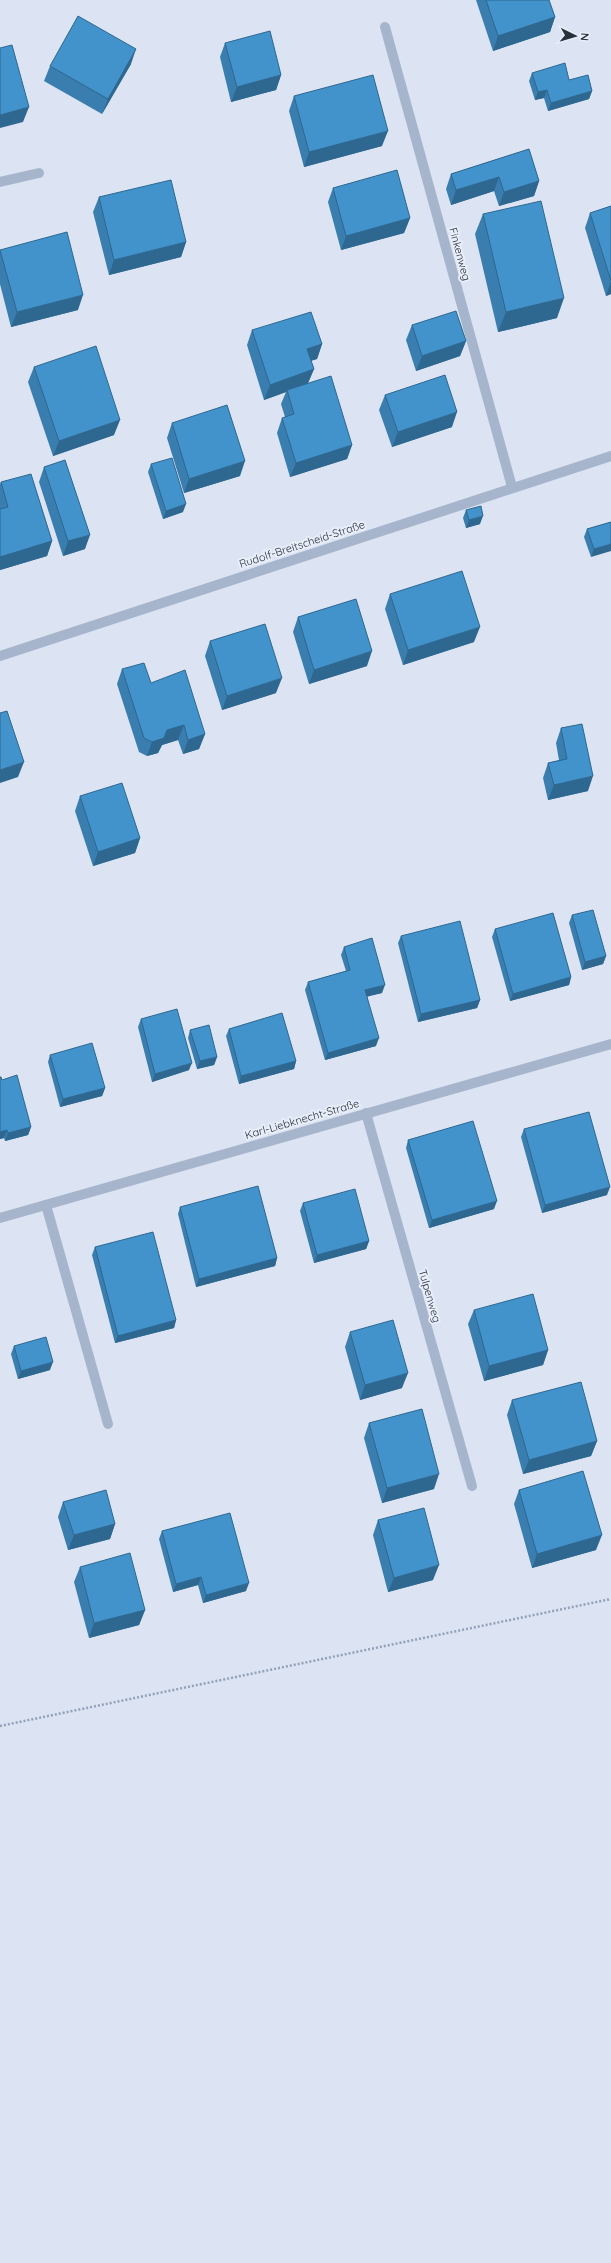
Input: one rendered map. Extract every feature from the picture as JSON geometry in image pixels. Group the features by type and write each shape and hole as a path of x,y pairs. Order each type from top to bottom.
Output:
{"street":[{"name":"Finkenweg","path":"385,27 512,487"},
{"path":"0,182 39,173"},
{"name":"Rudolf-Breitscheid-Straße","path":"0,656 512,487 611,456"},
{"name":"Karl-Liebknecht-Straße","path":"0,1218 611,1044"},
{"name":"Tulpenweg","path":"366,1113 472,1486"},
{"path":"46,1205 108,1424"}],"path":[{"path":"0,1726 611,1599"}],"building":[{"path":"486,0 549,0 555,17 498,36"},
{"path":"78,16 136,49 108,99 50,66"},
{"path":"270,31 281,75 237,87 225,43"},
{"path":"12,45 29,107 0,115 0,48"},
{"path":"565,63 569,80 588,75 592,91 551,103 547,90 538,92 532,73"},
{"path":"373,75 388,131 309,152 294,96"},
{"path":"529,149 539,181 504,192 499,177 456,190 451,174"},
{"path":"397,170 410,218 346,236 333,188"},
{"path":"171,180 186,242 114,260 99,197"},
{"path":"541,201 564,298 506,312 483,214"},
{"path":"611,206 611,281 590,213"},
{"path":"67,232 83,295 17,312 0,250"},
{"path":"456,311 466,341 422,356 412,325"},
{"path":"311,312 322,344 307,349 314,369 270,385 252,330"},
{"path":"96,346 120,420 59,441 34,367"},
{"path":"445,375 457,412 398,432 385,395"},
{"path":"331,376 352,445 296,463 282,418 294,414 287,390"},
{"path":"227,405 245,461 189,479 172,423"},
{"path":"172,458 186,504 166,511 151,464"},
{"path":"65,460 90,535 68,541 44,467"},
{"path":"31,474 52,541 0,557 0,509 8,507 1,482"},
{"path":"481,506 483,516 469,520 466,510"},
{"path":"611,522 611,544 594,549 587,529"},
{"path":"462,571 480,627 408,650 390,594"},
{"path":"356,599 372,651 314,670 298,617"},
{"path":"265,624 282,678 227,696 210,641"},
{"path":"144,663 151,683 185,670 205,734 188,740 184,725 167,730 164,738 152,742 144,738 122,669"},
{"path":"7,711 24,762 0,770 0,713"},
{"path":"582,724 593,776 554,785 548,763 567,759 561,728"},
{"path":"122,783 140,838 98,852 80,796"},
{"path":"593,910 606,956 585,962 572,915"},
{"path":"553,913 571,977 513,994 495,929"},
{"path":"460,921 480,1000 421,1014 401,936"},
{"path":"372,938 385,985 365,990 379,1038 328,1053 308,982 350,970 344,947"},
{"path":"177,1009 192,1063 155,1074 141,1019"},
{"path":"282,1013 296,1061 241,1076 229,1029"},
{"path":"209,1025 217,1057 200,1061 190,1030"},
{"path":"92,1043 105,1088 63,1099 50,1055"},
{"path":"17,1075 31,1127 8,1133 7,1130 0,1132 0,1077 2,1080"},
{"path":"589,1112 610,1187 545,1205 524,1129"},
{"path":"473,1121 497,1201 432,1220 408,1140"},
{"path":"258,1186 277,1258 199,1279 180,1207"},
{"path":"355,1189 369,1241 317,1255 303,1203"},
{"path":"153,1232 176,1320 118,1336 95,1247"},
{"path":"533,1294 548,1350 489,1366 474,1310"},
{"path":"393,1320 408,1373 365,1385 350,1332"},
{"path":"46,1337 53,1362 21,1371 14,1346"},
{"path":"581,1382 597,1441 529,1460 512,1400"},
{"path":"422,1409 439,1474 387,1488 369,1423"},
{"path":"583,1471 602,1535 537,1554 519,1490"},
{"path":"106,1490 115,1524 74,1535 63,1502"},
{"path":"424,1508 439,1565 394,1578 378,1520"},
{"path":"230,1513 249,1583 206,1595 201,1577 176,1584 162,1531"},
{"path":"130,1553 145,1610 94,1623 80,1567"}]}
